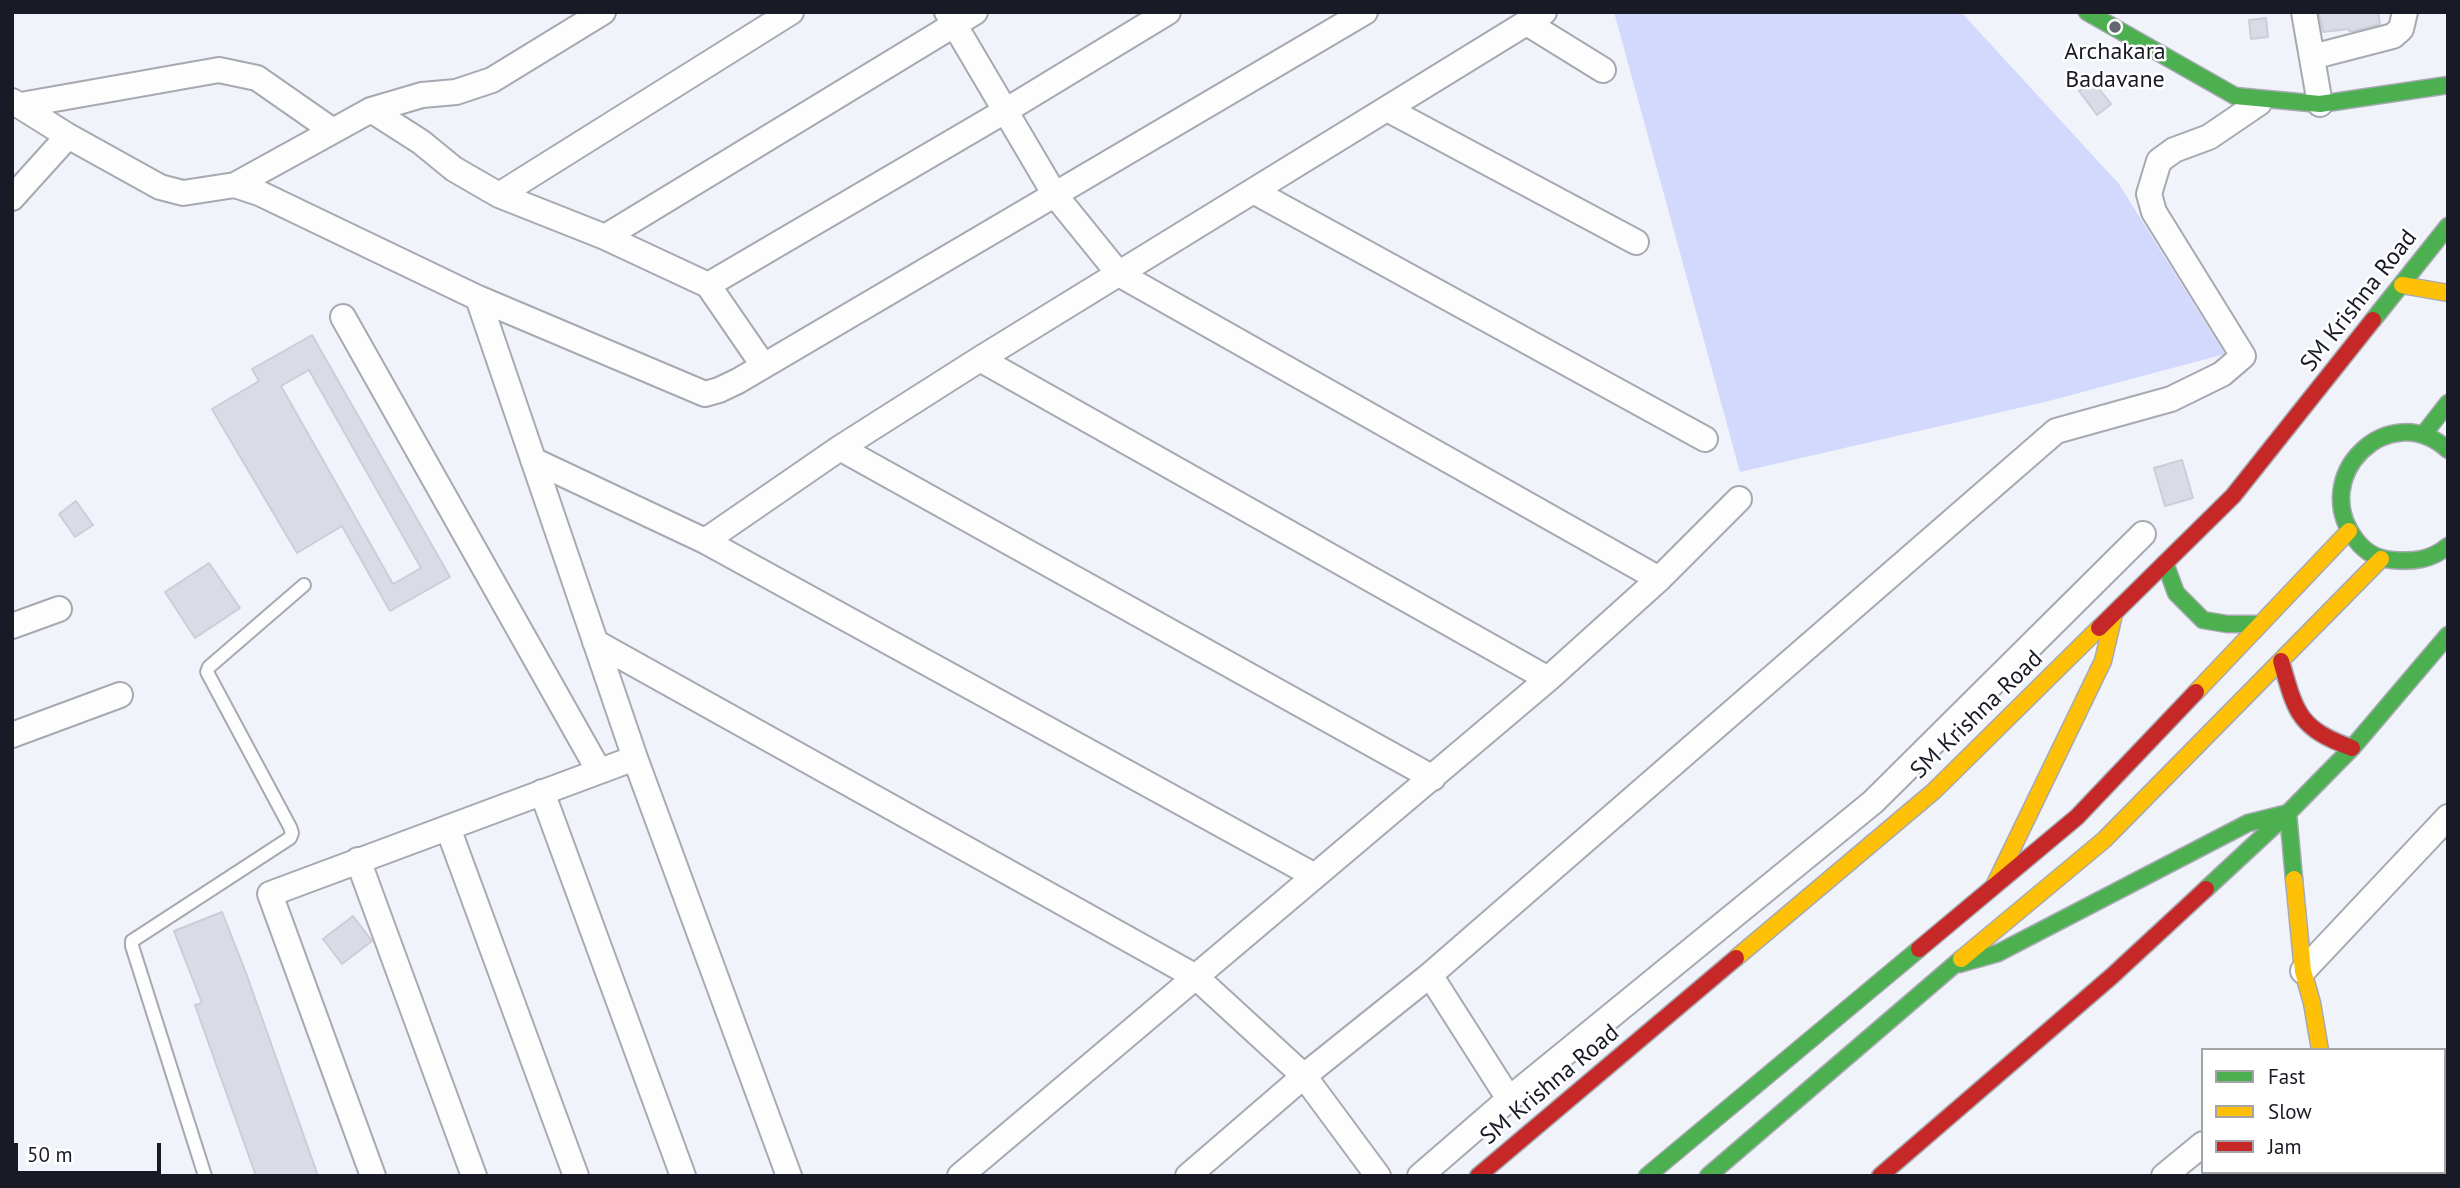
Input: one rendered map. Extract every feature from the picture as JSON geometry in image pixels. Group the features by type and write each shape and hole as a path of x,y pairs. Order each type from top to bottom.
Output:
{"main road":[{"path":"2087,12 2235,96 2320,104 2448,85"},
{"name":"SM Krishna Road","path":"1478,1176 1934,791 2233,496 2448,226"},
{"path":"2402,285 2448,293"},
{"path":"2423,435 2448,403"},
{"path":"2448,450 2423,435 2401,432 2379,437 2360,449 2347,467 2340,488 2340,510 2348,531 2363,548 2381,559 2402,563 2422,561 2448,546"},
{"path":"1647,1176 2077,817 2348,531"},
{"path":"1707,1176 2104,840 2381,559"},
{"path":"2165,563 2176,593 2203,620 2227,624 2260,624"},
{"path":"1994,886 2103,661 2115,612"},
{"path":"1880,1176 2112,976 2288,813 2352,748 2448,635"},
{"path":"2281,661 2294,704 2308,725 2322,736 2352,748"},
{"path":"1953,966 1998,953 2248,823 2288,813"},
{"path":"2288,813 2302,971 2312,1003 2319,1048"}],"street":[{"path":"17,103 160,187 183,193 235,185 371,110 422,96 456,92 492,80 603,12"},
{"path":"499,195 792,12"},
{"path":"708,285 1168,12"},
{"path":"235,185 259,193 478,298 705,394 738,381 1365,12"},
{"path":"2304,12 2320,104"},
{"path":"2312,57 2393,36 2401,29 2405,12"},
{"path":"605,237 959,16 1005,111 1055,195 1119,274 1659,579"},
{"path":"705,541 840,448 980,359 1535,18 1603,70"},
{"path":"17,103 219,71 257,78 334,131"},
{"path":"1188,1176 1304,1076 1430,975 2056,431 2171,399 2222,374 2243,356 2154,212 2149,194 2159,161 2174,150 2209,137 2259,103"},
{"path":"1387,109 1636,243"},
{"path":"371,110 421,142 454,169 499,195 605,237 708,285 763,365"},
{"path":"12,198 68,135"},
{"path":"1255,192 1705,439"},
{"path":"478,298 635,758 789,1176"},
{"path":"343,317 599,771"},
{"path":"980,359 1548,679"},
{"path":"840,448 1433,778"},
{"path":"533,460 705,541 1315,876"},
{"path":"960,1176 1548,679 1659,579 1740,499"},
{"path":"1420,1176 1873,802 2143,534"},
{"path":"12,626 59,609"},
{"path":"595,642 1196,976 1304,1076 1378,1176"},
{"path":"12,735 120,695"},
{"path":"373,1176 270,894 635,758"},
{"path":"542,792 682,1176"},
{"path":"2302,971 2448,817"},
{"path":"448,828 576,1176"},
{"path":"358,860 474,1176"},
{"path":"1430,975 1509,1100"},
{"path":"2164,1176 2201,1146"}],"lane":[{"path":"205,1176 132,941 290,838 290,827 207,672 209,667 304,585"}],"shaded area":[{"path":"1614,12 1961,12 2119,184 2225,354 2045,402 1740,472"}],"building":[{"path":"2319,12 2378,12 2380,24 2354,31 2349,29 2323,32"},
{"path":"2266,18 2268,37 2251,39 2249,20"},
{"path":"2093,81 2111,104 2097,115 2079,91"},
{"path":"312,335 450,577 390,611 342,526 297,553 212,409 259,381 252,369","holes":["309,370 421,568 393,584 281,386"]},
{"path":"2182,460 2193,498 2165,506 2154,468"},
{"path":"76,501 93,525 75,537 59,514"},
{"path":"209,563 240,608 195,638 165,592"},
{"path":"222,912 318,1176 256,1176 195,1005 202,1003 174,931"},
{"path":"353,916 372,941 342,964 323,939"}],"traffic: fast":[{"path":"2087,12 2235,96 2320,104 2448,85"},
{"path":"2373,320 2448,226"},
{"path":"2423,435 2448,403"},
{"path":"2448,450 2425,436 2402,432 2380,438 2362,451 2348,470 2341,492 2343,516 2356,540 2372,554 2400,561 2415,560 2429,557 2448,546"},
{"path":"2165,563 2176,593 2203,620 2227,624 2260,624"},
{"path":"2206,889 2288,813 2352,748 2448,635"},
{"path":"1959,964 1998,953 2248,823 2288,813 2294,879"},
{"path":"1647,1176 1919,949"},
{"path":"1708,1176 1961,959"}],"traffic: slow":[{"path":"2402,285 2448,293"},
{"path":"2196,692 2349,531"},
{"path":"1961,959 2104,840 2381,559"},
{"path":"1995,884 2103,661 2114,614"},
{"path":"1736,958 1934,791 2099,628"},
{"path":"2294,879 2303,971 2320,1048"}],"traffic: jam":[{"path":"2099,628 2233,496 2373,320"},
{"path":"2281,661 2291,694 2302,716 2320,733 2352,748"},
{"path":"1919,949 2077,817 2196,692"},
{"path":"1880,1176 2112,976 2206,889"},
{"path":"1478,1176 1736,958"}],"place":[{"name":"Archakara Badavane","path":"2115,27"}]}
